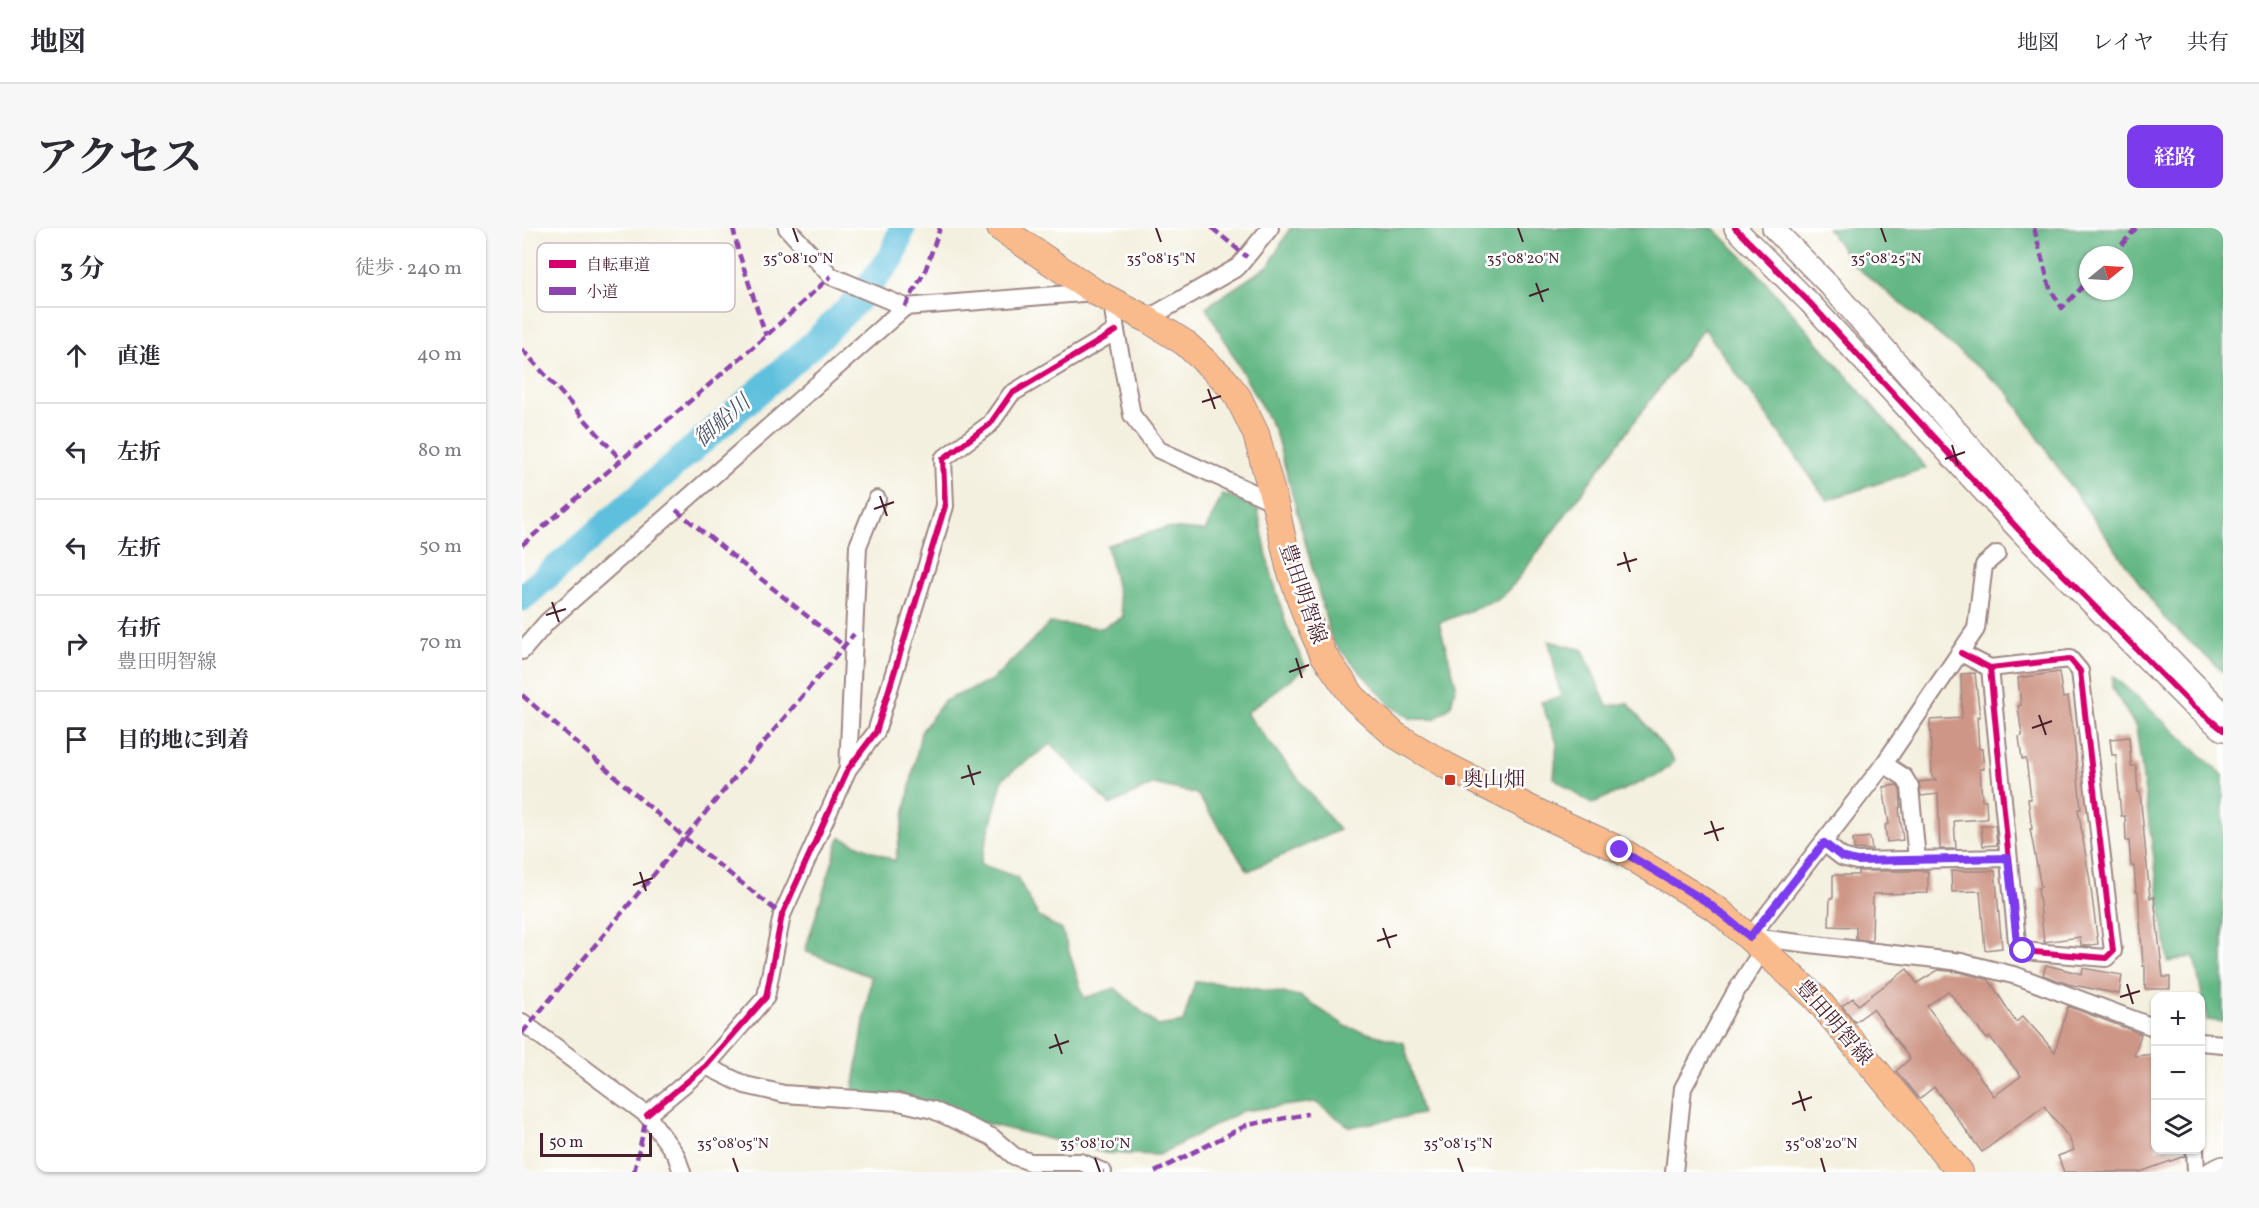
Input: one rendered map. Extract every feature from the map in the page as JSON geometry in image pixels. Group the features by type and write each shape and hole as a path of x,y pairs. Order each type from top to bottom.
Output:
{"main road":[{"name":"豊田明智線","path":"1000,228 1104,297 1148,319 1197,353 1224,379 1238,397 1256,434 1289,567 1306,616 1323,654 1354,698 1395,735 1447,766 1523,805 1620,850 1707,902 1816,998 1960,1172"}],"street":[{"path":"787,228 831,276 905,306 1104,297 1116,331 1132,415 1159,450 1274,502"},
{"path":"1148,319 1238,267 1270,228"},
{"path":"1735,228 1810,303 2019,530 2192,705 2223,730"},
{"path":"1773,228 1830,286 2033,518 2223,713"},
{"path":"522,651 547,622 905,306"},
{"path":"647,1115 706,1066 766,997 782,915 848,769 876,732 945,506 943,459 990,424 1011,394 1116,331"},
{"path":"848,769 858,546 877,499"},
{"path":"1674,1172 1683,1088 1730,1002 1756,943 1824,843 1884,764 1976,629 1984,565 1997,554"},
{"path":"1961,653 1990,668 2070,659 2080,671 2113,951 2106,957 2023,951 2017,942 1990,668"},
{"path":"1884,764 1904,777 1910,787 1917,859"},
{"path":"1824,843 1842,857 1857,861 2008,858"},
{"path":"1756,943 1961,962 2017,976 2151,1026"},
{"path":"522,1022 647,1115 675,1155 682,1172"},
{"path":"2205,1042 2223,1044"},
{"path":"706,1066 745,1085 784,1094 899,1102 933,1110 992,1137 1014,1156 1030,1162 1081,1162 1103,1172"},
{"path":"2194,1154 2196,1172"},
{"path":"2212,1172 2223,1167"}],"green space":[{"path":"1290,228 1713,228 1751,265 1926,468 1827,500 1704,328 1514,584 1499,599 1439,623 1456,684 1451,706 1434,719 1412,719 1392,707 1332,641 1275,431 1206,307 1269,265"},
{"path":"1827,228 2223,228 2223,672 2165,619 2066,480 2008,392 1853,264"},
{"path":"1223,494 1257,505 1269,566 1286,624 1306,668 1246,713 1339,830 1248,871 1197,794 1154,784 1110,805 1051,744 1003,778 980,864 1017,877 1039,917 1062,930 1084,998 1115,988 1158,1026 1183,1022 1195,982 1220,983 1300,996 1347,1027 1404,1043 1422,1114 1350,1127 1315,1102 1242,1111 1159,1155 1106,1153 853,1091 871,977 805,951 840,837 895,861 921,732 944,701 992,680 1050,623 1102,628 1123,617 1107,545 1166,528 1205,531"},
{"path":"1549,641 1583,650 1607,706 1628,703 1675,761 1660,774 1591,804 1554,778 1557,743 1541,702 1561,697"},
{"path":"2113,676 2223,775 2223,1022 2207,1020 2205,992 2201,992 2194,956 2168,962 2136,727 2112,688"}],"building":[{"path":"2059,672 2063,698 2068,697 2074,738 2081,809 2078,809 2098,944 2086,946 2081,945 2080,937 2044,942 2038,888 2041,887 2030,829 2032,829 2028,799 2031,799 2026,759 2022,759 2019,737 2022,736 2018,706 2021,705 2018,678"},
{"path":"1975,673 1980,717 1977,717 1979,749 1982,749 1984,769 1980,769 1982,800 1986,800 1987,819 1954,821 1956,849 1940,849 1938,794 1921,796 1919,782 1937,780 1932,777 1930,720 1962,718 1961,674"},
{"path":"2129,737 2131,766 2136,766 2138,792 2140,792 2150,898 2154,897 2163,977 2170,977 2170,989 2145,989 2138,892 2136,892 2134,866 2131,866 2129,841 2126,841 2125,816 2121,816 2116,755 2112,755 2110,739"},
{"path":"1897,785 1900,790 1901,807 1899,808 1903,840 1887,842 1885,825 1889,824 1883,787"},
{"path":"1995,825 1997,845 1983,846 1981,826"},
{"path":"1870,837 1872,850 1854,849 1853,839"},
{"path":"1858,871 1928,871 1928,893 1873,894 1872,941 1856,939 1856,927 1829,926 1833,875 1858,875"},
{"path":"1951,871 1995,871 2002,948 1985,950 1980,891 1952,892"},
{"path":"2046,965 2082,974 2083,968 2122,975 2119,994 2068,984 2043,975"},
{"path":"1907,969 1917,983 1938,970 1959,972 1989,980 2016,1022 2023,1016 2055,1052 2068,1006 2141,1034 2134,1056 2151,1054 2151,1154 2185,1154 2185,1156 2140,1172 2064,1172 2058,1156 2074,1150 2069,1138 2044,1106 1982,1152 1934,1087 1919,1099 1896,1071 1910,1059 1873,1009 1855,1022 1842,1006 1853,998 1858,1005","holes":["1948,991 1987,1039 1990,1037 2021,1076 1994,1096 1927,1006"]}],"waterway":[{"name":"御船川","path":"522,598 813,344 858,299 892,257 902,228"}],"marked path":[{"path":"733,228 766,336"},
{"path":"905,307 925,271 940,228"},
{"path":"1212,228 1247,257"},
{"path":"2034,228 2050,288 2062,308 2079,290"},
{"path":"2121,246 2136,228"},
{"path":"522,545 766,336 831,276"},
{"path":"522,349 621,460"},
{"path":"676,510 844,646"},
{"path":"522,1033 854,634"},
{"path":"522,695 685,838 782,915"},
{"path":"1155,1172 1247,1125 1308,1114"},
{"path":"634,1172 647,1115"}],"cycle path":[{"path":"1735,228 1810,303 2019,530 2192,705 2223,730"},
{"path":"647,1115 706,1066 766,997 782,915 848,769 876,732 945,506 943,459 990,424 1011,394 1116,331"},
{"path":"1961,653 1990,668 2070,659 2080,671 2113,951 2106,958 2023,951 2017,942 1990,668"}],"place":[{"name":"奥山畑","path":"1450,780"}],"route":[{"path":"1620,850 1707,902 1750,937 1824,843 1842,857 1857,861 2008,858 2017,942 2023,951"}]}
